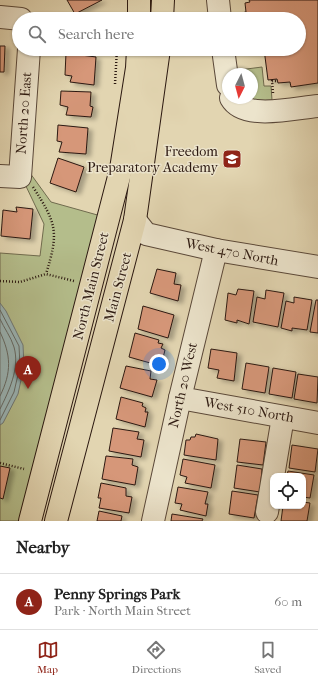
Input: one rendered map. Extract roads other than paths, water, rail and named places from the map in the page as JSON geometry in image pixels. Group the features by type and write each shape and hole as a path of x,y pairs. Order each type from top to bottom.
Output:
{"main road":[{"path":"139,0 139,12"},
{"path":"162,12 163,0"},
{"name":"North Main Street","path":"30,521 121,169 138,56"},
{"name":"Main Street","path":"56,521 141,227 158,56"}],"street":[{"path":"218,0 219,12"},
{"path":"0,17 12,18"},
{"name":"North 20 East","path":"17,179 28,56"},
{"path":"224,56 226,68"},
{"path":"234,104 242,109 254,112 318,106"},
{"name":"West 470 North","path":"141,227 216,250 318,267"},
{"name":"North 20 West","path":"153,521 180,398 216,250"},
{"name":"West 510 North","path":"180,398 318,423"},
{"path":"267,512 282,417"}],"water":[{"path":"0,303 6,311 23,345 24,366 18,394 3,423 0,425"}],"place":[{"name":"Freedom Preparatory Academy","path":"232,159"},
{"name":"Penny Springs Park","path":"28,389"}]}
